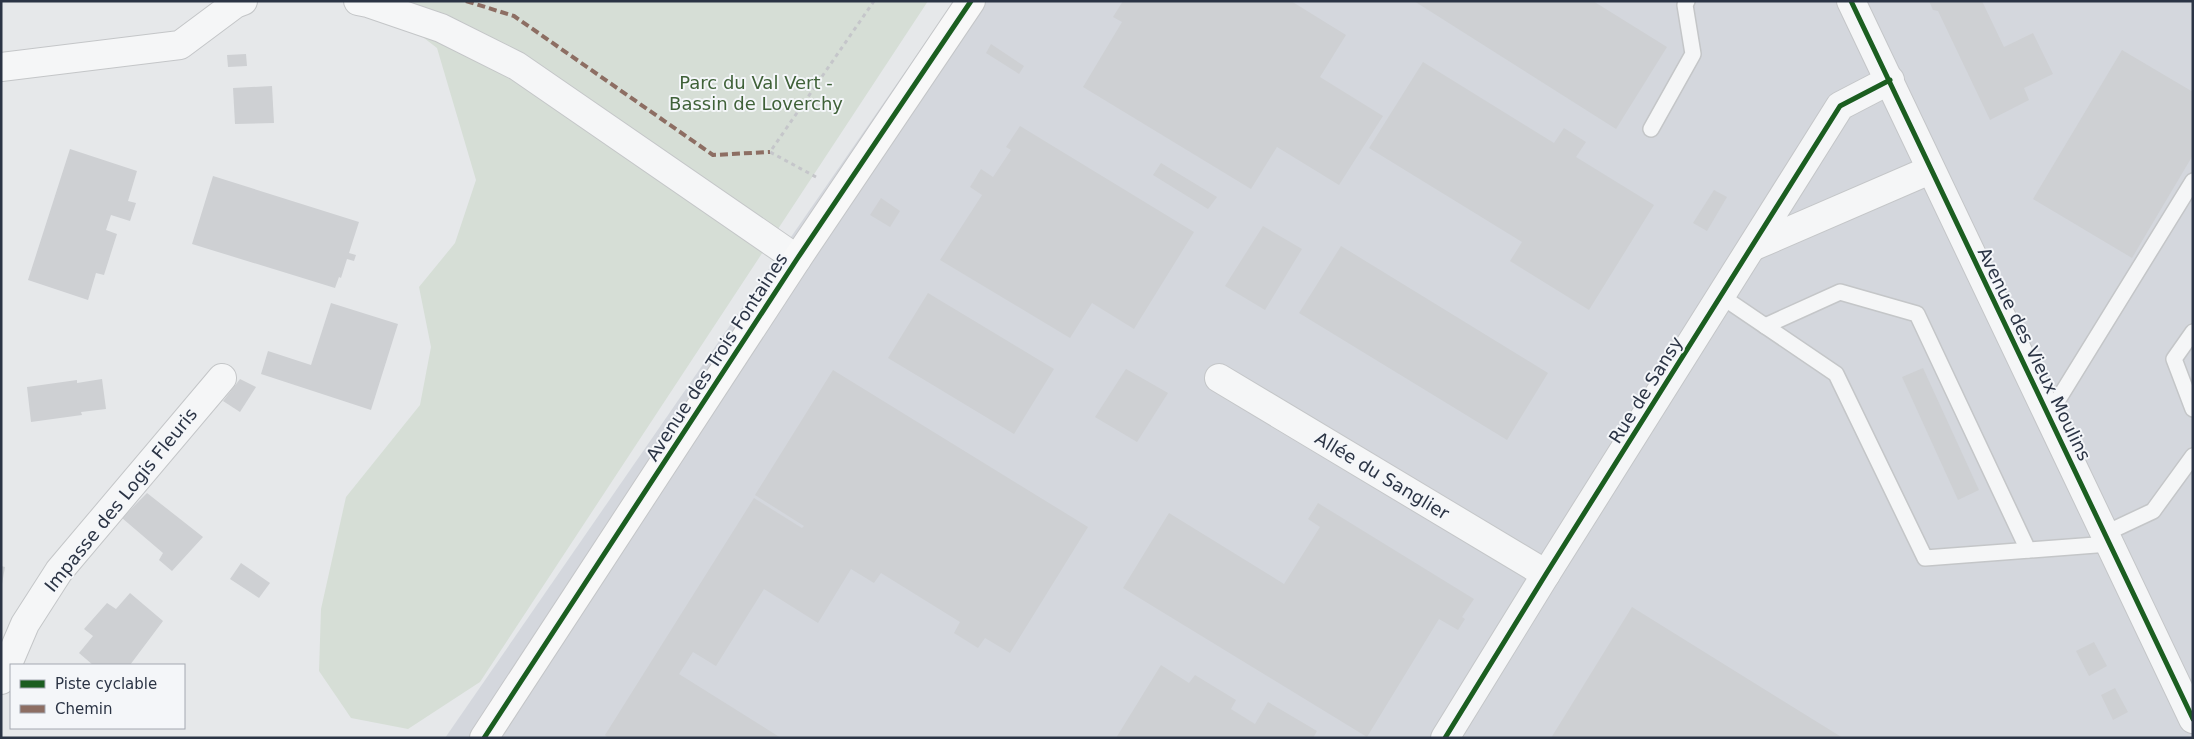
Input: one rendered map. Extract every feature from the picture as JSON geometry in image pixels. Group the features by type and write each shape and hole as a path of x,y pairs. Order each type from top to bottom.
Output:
{"street":[{"path":"1,66 180,45 235,4 243,1"},
{"name":"Avenue des Trois Fontaines","path":"358,1 368,2 440,28 517,66 797,259"},
{"name":"Avenue des Trois Fontaines","path":"484,735 797,259 971,1"},
{"name":"Avenue des Vieux Moulins","path":"1852,1 1930,170 2193,719"},
{"name":"Rue de Sansy","path":"1445,738 1840,106 1890,80"},
{"path":"1752,247 1930,170"},
{"name":"Impasse des Logis Fleuris","path":"1,680 25,624 60,571 222,378"},
{"name":"Allée du Sanglier","path":"1219,378 1546,574"}],"lane":[{"path":"1650,129 1694,54 1685,5 1687,1"},
{"path":"2048,416 2193,181"},
{"path":"1765,326 1840,292 1916,314 2028,550"},
{"path":"1722,296 1836,374 1925,558 2028,550 2107,539 2153,511 2193,456"},
{"path":"2193,332 2174,359 2193,409"}],"path":[{"path":"844,191 770,152 874,1"}],"shaded area":[{"path":"954,1 2193,1 2193,738 445,738"}],"green space":[{"name":"Parc du Val Vert - Bassin de Loverchy","path":"376,1 928,1 480,682 408,729 351,718 319,671 321,609 346,497 420,405 431,347 419,287 455,243 476,180 437,48"}],"building":[{"path":"1123,1 1291,1 1346,35 1320,77 1383,116 1339,185 1277,147 1251,189 1083,87 1122,22 1113,17"},
{"path":"1414,1 1593,1 1667,47 1616,129"},
{"path":"1929,1 1982,1 2004,47 2033,33 2053,74 2024,88 2029,100 1990,120 1938,11 1933,10"},
{"path":"991,44 1024,66 1019,74 986,53"},
{"path":"2122,50 2193,92 2193,155 2132,258 2033,199"},
{"path":"246,54 247,66 228,67 227,55"},
{"path":"1423,62 1554,143 1564,128 1586,142 1576,157 1654,205 1589,310 1510,261 1522,242 1369,148"},
{"path":"272,86 274,123 235,124 233,88"},
{"path":"1020,126 1194,232 1134,329 1092,303 1070,338 940,260 982,195 970,187 981,169 993,177 1011,150 1006,147"},
{"path":"70,149 137,171 128,201 136,203 130,221 111,215 106,230 117,234 104,275 96,273 88,300 28,280"},
{"path":"1161,163 1217,197 1208,209 1153,175"},
{"path":"213,176 359,222 349,253 356,255 354,261 347,259 341,278 339,277 335,288 192,244"},
{"path":"1714,190 1727,197 1707,231 1693,223"},
{"path":"881,198 900,211 890,227 870,215"},
{"path":"1263,226 1302,249 1265,310 1225,286"},
{"path":"1341,246 1548,373 1507,440 1299,313"},
{"path":"928,293 1054,369 1014,434 888,358"},
{"path":"331,303 398,324 371,410 261,374 268,351 311,365"},
{"path":"1923,368 1979,490 1958,500 1902,377"},
{"path":"1126,369 1168,393 1137,442 1095,417"},
{"path":"833,370 1088,527 1010,653 985,638 978,648 954,633 960,622 881,573 874,583 851,569 818,623 764,589 716,666 693,652 679,674 781,738 608,738 605,735 754,498 802,528 804,526 755,495"},
{"path":"102,379 106,409 81,412 82,415 31,422 27,387 77,380 77,383"},
{"path":"240,379 256,387 240,412 223,401"},
{"path":"147,493 203,537 172,571 159,560 163,553 122,518"},
{"path":"1318,503 1474,599 1462,617 1465,619 1458,630 1439,619 1367,737 1123,588 1169,513 1284,584 1320,527 1308,519"},
{"path":"241,563 270,583 259,598 230,579"},
{"path":"1,566 5,567 2,584 1,584"},
{"path":"130,593 163,621 131,664 92,664 79,653 93,636 84,629 107,603 116,609"},
{"path":"1632,607 1843,738 1551,738"},
{"path":"2094,642 2107,666 2089,676 2076,651"},
{"path":"1161,665 1189,683 1195,675 1236,700 1231,709 1255,724 1268,702 1317,731 1313,738 1116,738"},
{"path":"2115,688 2128,712 2113,720 2101,695"}],"marked path":[{"path":"466,1 514,16 713,155 770,152"}],"cycle path":[{"path":"484,738 797,259 971,1"},
{"path":"1851,1 2193,719"},
{"path":"1445,738 1840,106 1890,80"}]}
